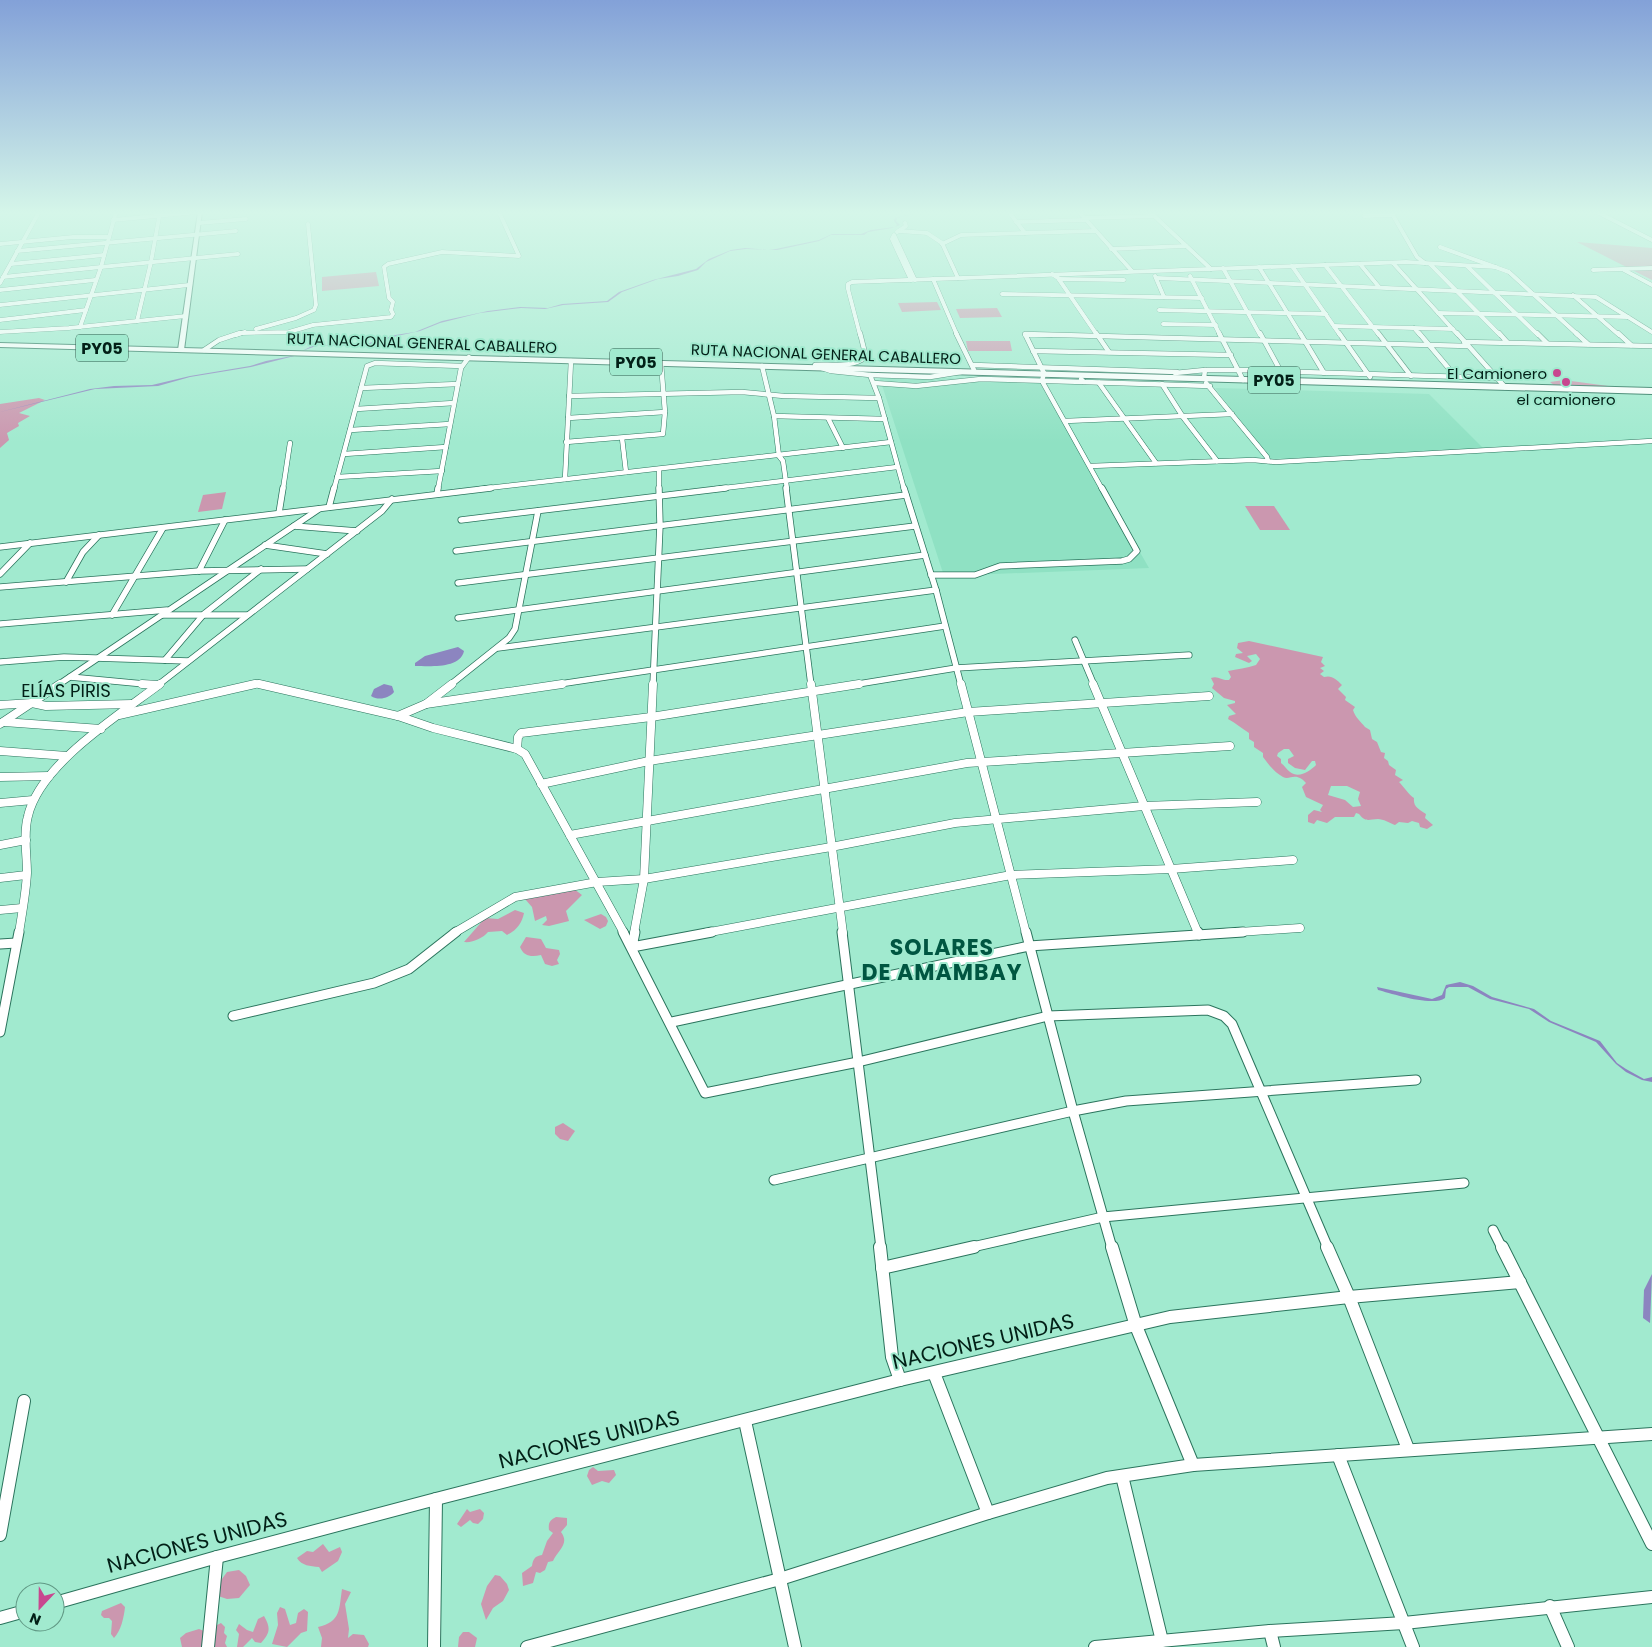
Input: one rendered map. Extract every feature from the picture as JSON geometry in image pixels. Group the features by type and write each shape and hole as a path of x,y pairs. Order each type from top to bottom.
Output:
{"highway":[{"name":"RUTA NACIONAL GENERAL CABALLERO","path":"0,345 819,367 957,373 974,369 1082,379 1164,381 1205,378 1652,391"}],"street":[{"path":"80,327 93,289"},
{"path":"0,305 144,289 137,321"},
{"path":"181,350 189,289"},
{"path":"314,289 316,325"},
{"path":"242,333 289,332 316,325 391,317 393,314 391,310 393,302 389,298 388,289"},
{"path":"802,367 850,363 863,361 866,358 848,289"},
{"path":"937,289 968,361 974,369"},
{"path":"1065,289 1100,336 1109,352"},
{"path":"1161,289 1164,297"},
{"path":"1197,289 1243,380"},
{"path":"1234,289 1286,381"},
{"path":"1272,289 1324,373"},
{"path":"1308,289 1373,383"},
{"path":"1343,289 1411,376"},
{"path":"1416,289 1596,297 1652,332"},
{"path":"1416,289 1504,387"},
{"path":"1490,289 1547,343"},
{"path":"1527,289 1588,344"},
{"path":"1457,290 1507,342"},
{"path":"1002,294 1202,298"},
{"path":"1573,296 1631,345"},
{"path":"0,320 86,310"},
{"path":"204,350 219,340 296,318 314,310"},
{"path":"1159,310 1326,314"},
{"path":"1438,313 1629,317"},
{"path":"0,332 80,327 186,316"},
{"path":"1162,324 1216,325"},
{"path":"1334,326 1453,329"},
{"path":"1414,328 1456,377"},
{"path":"931,576 974,574 1000,566 1129,559 1136,550 1064,421 1025,334 1468,346"},
{"path":"1464,342 1652,346"},
{"path":"1033,351 1231,355"},
{"path":"426,365 430,356"},
{"path":"437,494 462,366 469,357"},
{"path":"565,480 571,361"},
{"path":"566,442 663,434 665,412 661,363"},
{"path":"330,507 367,366 369,364 462,366"},
{"path":"762,366 774,416 779,456 783,461 794,540 806,649 871,1158 892,1357 900,1380"},
{"path":"819,367 831,371 874,376 957,373"},
{"path":"874,383 916,386 1042,374 1177,372 1205,378 1238,370 1497,378"},
{"path":"1082,379 1099,383 1164,381 1177,372"},
{"path":"935,383 957,373"},
{"path":"874,376 889,383"},
{"path":"874,376 874,383 897,467 946,626 995,819 1103,1217 1136,1326 1194,1465"},
{"path":"1205,378 1267,457 1268,461"},
{"path":"1164,381 1183,417 1217,461"},
{"path":"1099,383 1156,464"},
{"path":"361,388 458,384"},
{"path":"569,396 663,393 767,393 784,396 879,398"},
{"path":"356,409 454,403"},
{"path":"568,418 665,412"},
{"path":"1064,421 1232,414"},
{"path":"774,416 885,419"},
{"path":"828,418 843,448"},
{"path":"350,430 450,424"},
{"path":"622,438 626,472"},
{"path":"1090,466 1268,461 1652,441"},
{"path":"0,547 891,442"},
{"path":"279,513 290,443"},
{"path":"344,454 446,447"},
{"path":"462,520 897,467"},
{"path":"632,947 644,879 660,525 659,469"},
{"path":"337,477 442,471"},
{"path":"456,551 906,495"},
{"path":"0,1032 1,1016 22,908 26,875 26,840 29,810 33,800 49,776 67,756 382,511 392,500"},
{"path":"2,723 320,508"},
{"path":"426,704 510,638 515,629 520,611 538,511"},
{"path":"199,571 225,520"},
{"path":"294,526 357,530"},
{"path":"458,583 915,526"},
{"path":"112,615 163,528"},
{"path":"66,582 83,552 99,535"},
{"path":"0,574 30,543"},
{"path":"265,546 327,554"},
{"path":"458,618 925,555"},
{"path":"165,660 204,614 261,569"},
{"path":"0,587 199,571 307,569"},
{"path":"498,648 801,606 936,590"},
{"path":"0,624 170,610"},
{"path":"162,615 247,615"},
{"path":"398,716 426,704 653,669 806,649 946,626"},
{"path":"1075,640 1199,935"},
{"path":"0,662 109,651"},
{"path":"517,749 518,737 521,733 651,717 956,668 1189,655"},
{"path":"64,657 188,661"},
{"path":"70,677 158,685"},
{"path":"119,715 257,682 398,716 433,728 517,749 525,754 597,882 672,1022 705,1093 858,1062 1048,1016 1208,1010 1224,1016 1232,1024 1349,1297 1408,1449"},
{"path":"541,784 649,761 968,712 1209,696"},
{"name":"ELÍAS PIRIS","path":"0,705 32,703 46,706 132,704"},
{"path":"2,723 101,729"},
{"path":"570,836 647,820 824,790 966,763 1230,746"},
{"path":"0,751 67,756"},
{"path":"0,776 49,776"},
{"path":"0,803 33,800"},
{"path":"233,1016 374,983 395,976 409,969 452,934 516,897 597,882 644,879 831,848 955,823 1145,806 1257,802"},
{"path":"0,846 26,840"},
{"path":"632,947 1011,876 1171,869 1293,860"},
{"path":"0,878 26,875"},
{"path":"0,910 22,908"},
{"path":"672,1022 1029,946 1300,928"},
{"path":"0,944 16,943"},
{"path":"774,1180 1126,1101 1416,1080"},
{"path":"882,1268 1103,1217 1464,1183"},
{"path":"1493,1230 1652,1544"},
{"name":"NACIONES UNIDAS","path":"65,1600 217,1557 436,1499 900,1380 1170,1317 1349,1297 1520,1282"},
{"path":"934,1373 988,1513"},
{"path":"0,1535 24,1401"},
{"path":"745,1421 795,1647"},
{"path":"527,1647 780,1579 988,1513 1107,1478 1194,1465 1408,1449 1652,1434"},
{"path":"1338,1455 1413,1647"},
{"path":"1122,1476 1162,1641"},
{"path":"434,1647 436,1499"},
{"path":"208,1647 217,1557"},
{"path":"1095,1647 1128,1646 1270,1631 1404,1623 1550,1606 1652,1597"},
{"path":"1550,1606 1568,1647"},
{"path":"0,1618 15,1614"},
{"path":"1270,1631 1274,1647"}],"shaded area":[{"path":"322,289 346,289 322,291"},
{"path":"631,289 622,292 608,302 563,305 545,309 521,308 480,313 440,323 420,331 366,346 316,346 302,351 312,346 363,345 395,335 415,332 442,321 488,311 520,307 548,308 562,304 607,301 619,292"},
{"path":"937,302 941,310 902,312 898,303"},
{"path":"997,308 1002,317 960,318 956,309"},
{"path":"966,341 1010,341 1012,351 968,351"},
{"path":"302,354 251,367 190,377 158,386 95,389 0,412 90,389 152,385 190,376 250,366"},
{"path":"879,376 1042,381 1149,568 944,576"},
{"path":"1564,380 1610,387 1555,386 1550,382"},
{"path":"1215,388 1429,394 1486,451 1270,459"},
{"path":"39,398 45,400 19,413 30,416 18,423 19,426 7,433 9,440 0,448 0,404"},
{"path":"226,492 222,509 198,512 203,495"},
{"path":"1245,506 1274,506 1290,530 1260,530"},
{"path":"1249,641 1323,657 1321,662 1325,666 1320,668 1324,671 1320,674 1324,677 1334,678 1342,685 1338,689 1346,697 1345,700 1355,707 1353,710 1357,717 1370,730 1372,739 1377,742 1381,752 1385,753 1384,758 1396,770 1395,775 1403,780 1399,782 1414,798 1414,804 1417,808 1426,814 1425,818 1433,825 1427,829 1420,827 1419,823 1412,821 1408,823 1399,822 1395,825 1380,819 1366,820 1356,813 1354,817 1335,817 1327,823 1317,820 1314,824 1308,822 1308,815 1314,810 1322,812 1320,810 1323,805 1306,797 1302,787 1306,783 1302,779 1283,777 1272,768 1263,757 1263,753 1254,747 1254,742 1249,739 1249,733 1228,719 1229,716 1236,714 1227,705 1235,703 1235,701 1224,698 1212,688 1214,684 1211,678 1216,677 1229,680 1231,677 1228,671 1256,665 1260,659 1256,654 1247,656 1252,661 1249,663 1235,657 1236,654 1243,653 1237,648 1238,643","holes":["1284,749 1289,749 1294,756 1288,759 1288,763 1295,768 1305,770 1312,761 1315,761 1316,765 1304,773 1293,774 1281,763 1281,759 1277,756","1331,786 1347,786 1360,792 1358,799 1361,806 1353,807 1345,800 1328,795"]},
{"path":"458,647 464,651 457,661 451,664 415,666 415,663 425,656"},
{"path":"384,684 392,686 394,692 384,698 371,696 374,689"},
{"path":"570,886 582,895 566,911 569,921 549,926 542,925 547,920 546,916 535,921 532,907 525,899 548,887"},
{"path":"515,910 524,913 522,920 511,933 507,935 502,931 488,932 477,940 464,942 485,918 498,919"},
{"path":"601,914 608,921 606,926 600,929 584,920"},
{"path":"526,937 541,939 546,948 559,950 560,954 557,960 559,964 552,966 545,964 541,955 531,956 524,953 520,947"},
{"path":"1460,982 1473,986 1492,997 1534,1009 1551,1021 1600,1041 1617,1063 1644,1079 1652,1077 1652,1082 1642,1080 1626,1072 1616,1064 1596,1042 1549,1022 1529,1009 1490,999 1468,987 1449,987 1446,989 1445,998 1432,1001 1393,994 1378,990 1377,987 1432,999 1442,995 1446,985"},
{"path":"563,1123 575,1131 568,1141 560,1139 555,1134 555,1127"},
{"path":"1652,1274 1650,1323 1643,1318 1644,1290"},
{"path":"593,1467 598,1471 614,1470 616,1475 609,1483 602,1481 592,1485 587,1476 589,1470"},
{"path":"467,1509 470,1512 480,1509 484,1513 483,1519 478,1524 470,1520 461,1527 457,1524"},
{"path":"556,1517 567,1518 567,1525 561,1532 564,1544 553,1561 548,1562 545,1570 540,1573 536,1572 533,1583 523,1586 522,1573 532,1566 536,1557 542,1555 547,1541 553,1533 549,1530 549,1524"},
{"path":"323,1544 329,1552 340,1547 342,1552 338,1561 322,1572 319,1567 304,1564 297,1558 307,1551 313,1552"},
{"path":"239,1570 246,1576 250,1585 239,1598 227,1599 218,1596 219,1583 227,1572"},
{"path":"495,1575 500,1576 507,1584 509,1590 503,1601 493,1608 486,1620 481,1604 487,1586"},
{"path":"342,1589 351,1592 345,1604 349,1629 348,1638 353,1634 364,1635 369,1644 368,1647 321,1647 322,1638 318,1627 331,1622 338,1614"},
{"path":"121,1603 125,1607 124,1615 120,1628 114,1638 111,1634 112,1621 101,1615 102,1611"},
{"path":"280,1607 285,1609 290,1625 296,1623 298,1613 304,1609 308,1612 307,1631 301,1633 287,1647 272,1644 278,1625 277,1613"},
{"path":"264,1616 268,1624 268,1630 261,1643 255,1642 252,1638 243,1647 237,1647 239,1634 236,1630 239,1624 253,1632 258,1619"},
{"path":"221,1623 225,1627 224,1633 227,1636 225,1643 227,1647 213,1647 215,1626"},
{"path":"199,1629 204,1631 206,1636 201,1647 182,1647 180,1638 186,1633"},
{"path":"463,1632 469,1632 477,1638 475,1647 458,1647 459,1637"}],"place":[{"name":"El Camionero","path":"1557,373"},
{"name":"el camionero","path":"1566,382"}],"district":[{"name":"SOLARES DE AMAMBAY","path":"942,960"}]}
